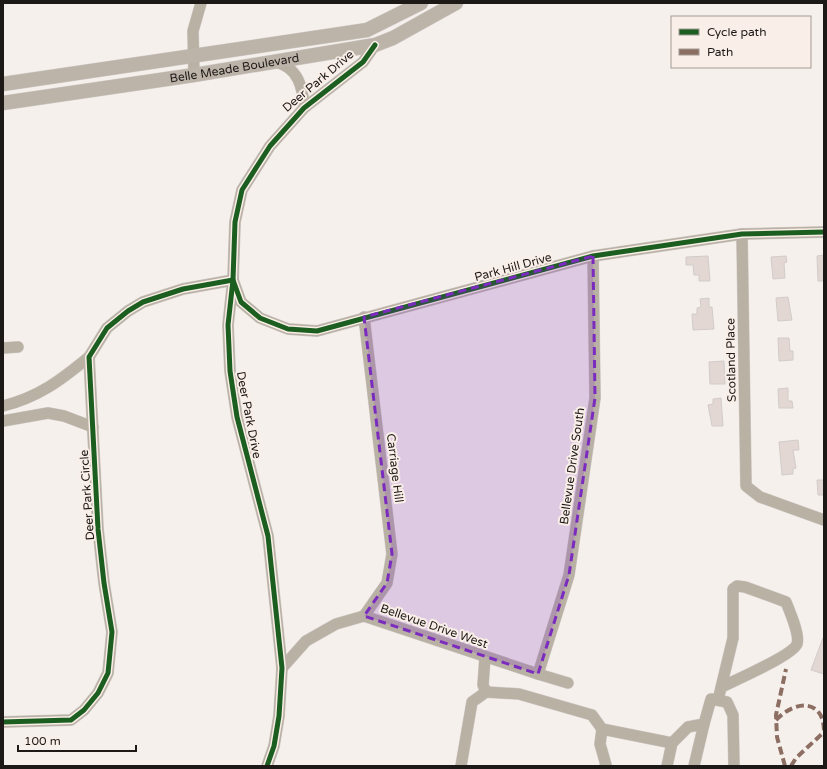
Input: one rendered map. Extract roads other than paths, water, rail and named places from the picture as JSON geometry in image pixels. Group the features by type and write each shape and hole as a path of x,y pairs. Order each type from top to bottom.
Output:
{"main road":[{"name":"Belle Meade Boulevard","path":"3,84 273,45 370,29 421,3"},
{"name":"Belle Meade Boulevard","path":"3,103 194,75 375,44 393,38 456,3"},
{"path":"370,29 375,44"},
{"path":"273,45 274,62"},
{"path":"104,69 107,88"}],"street":[{"path":"194,75 194,30 201,3"},
{"name":"Deer Park Drive","path":"267,766 274,746 279,716 282,668 268,536 237,417 230,371 228,325 233,280 235,222 242,190 270,146 304,108 363,62 375,44"},
{"path":"274,62 288,66 298,78 302,86 304,108"},
{"name":"Park Hill Drive","path":"233,280 242,302 260,318 288,329 317,331 593,256 742,234 824,232"},
{"name":"Scotland Place","path":"742,234 746,486 760,497 824,520"},
{"name":"Bellevue Drive South","path":"538,674 569,575 595,398 593,256"},
{"path":"3,406 41,393 64,377 89,357 107,328 138,305 184,290 233,280"},
{"name":"Carriage Hill","path":"364,317 392,554 387,583 364,616"},
{"path":"3,348 18,347"},
{"name":"Deer Park Circle","path":"3,722 71,720 88,705 98,693 108,673 112,632 98,529 89,357"},
{"path":"3,420 48,413 64,416 93,427"},
{"path":"718,700 733,638 733,589 737,586 745,587 786,602 797,635 797,644 792,650 776,660 722,687"},
{"name":"Bellevue Drive West","path":"282,668 306,641 336,624 364,616 568,683"},
{"path":"485,657 483,685 486,692"},
{"path":"461,766 472,702 486,692 519,694 592,715 602,729 600,744 605,766"},
{"path":"694,766 711,699 727,702 734,716 734,766"},
{"path":"667,766 672,743 688,727 704,724"},
{"path":"602,729 672,743"}]}
